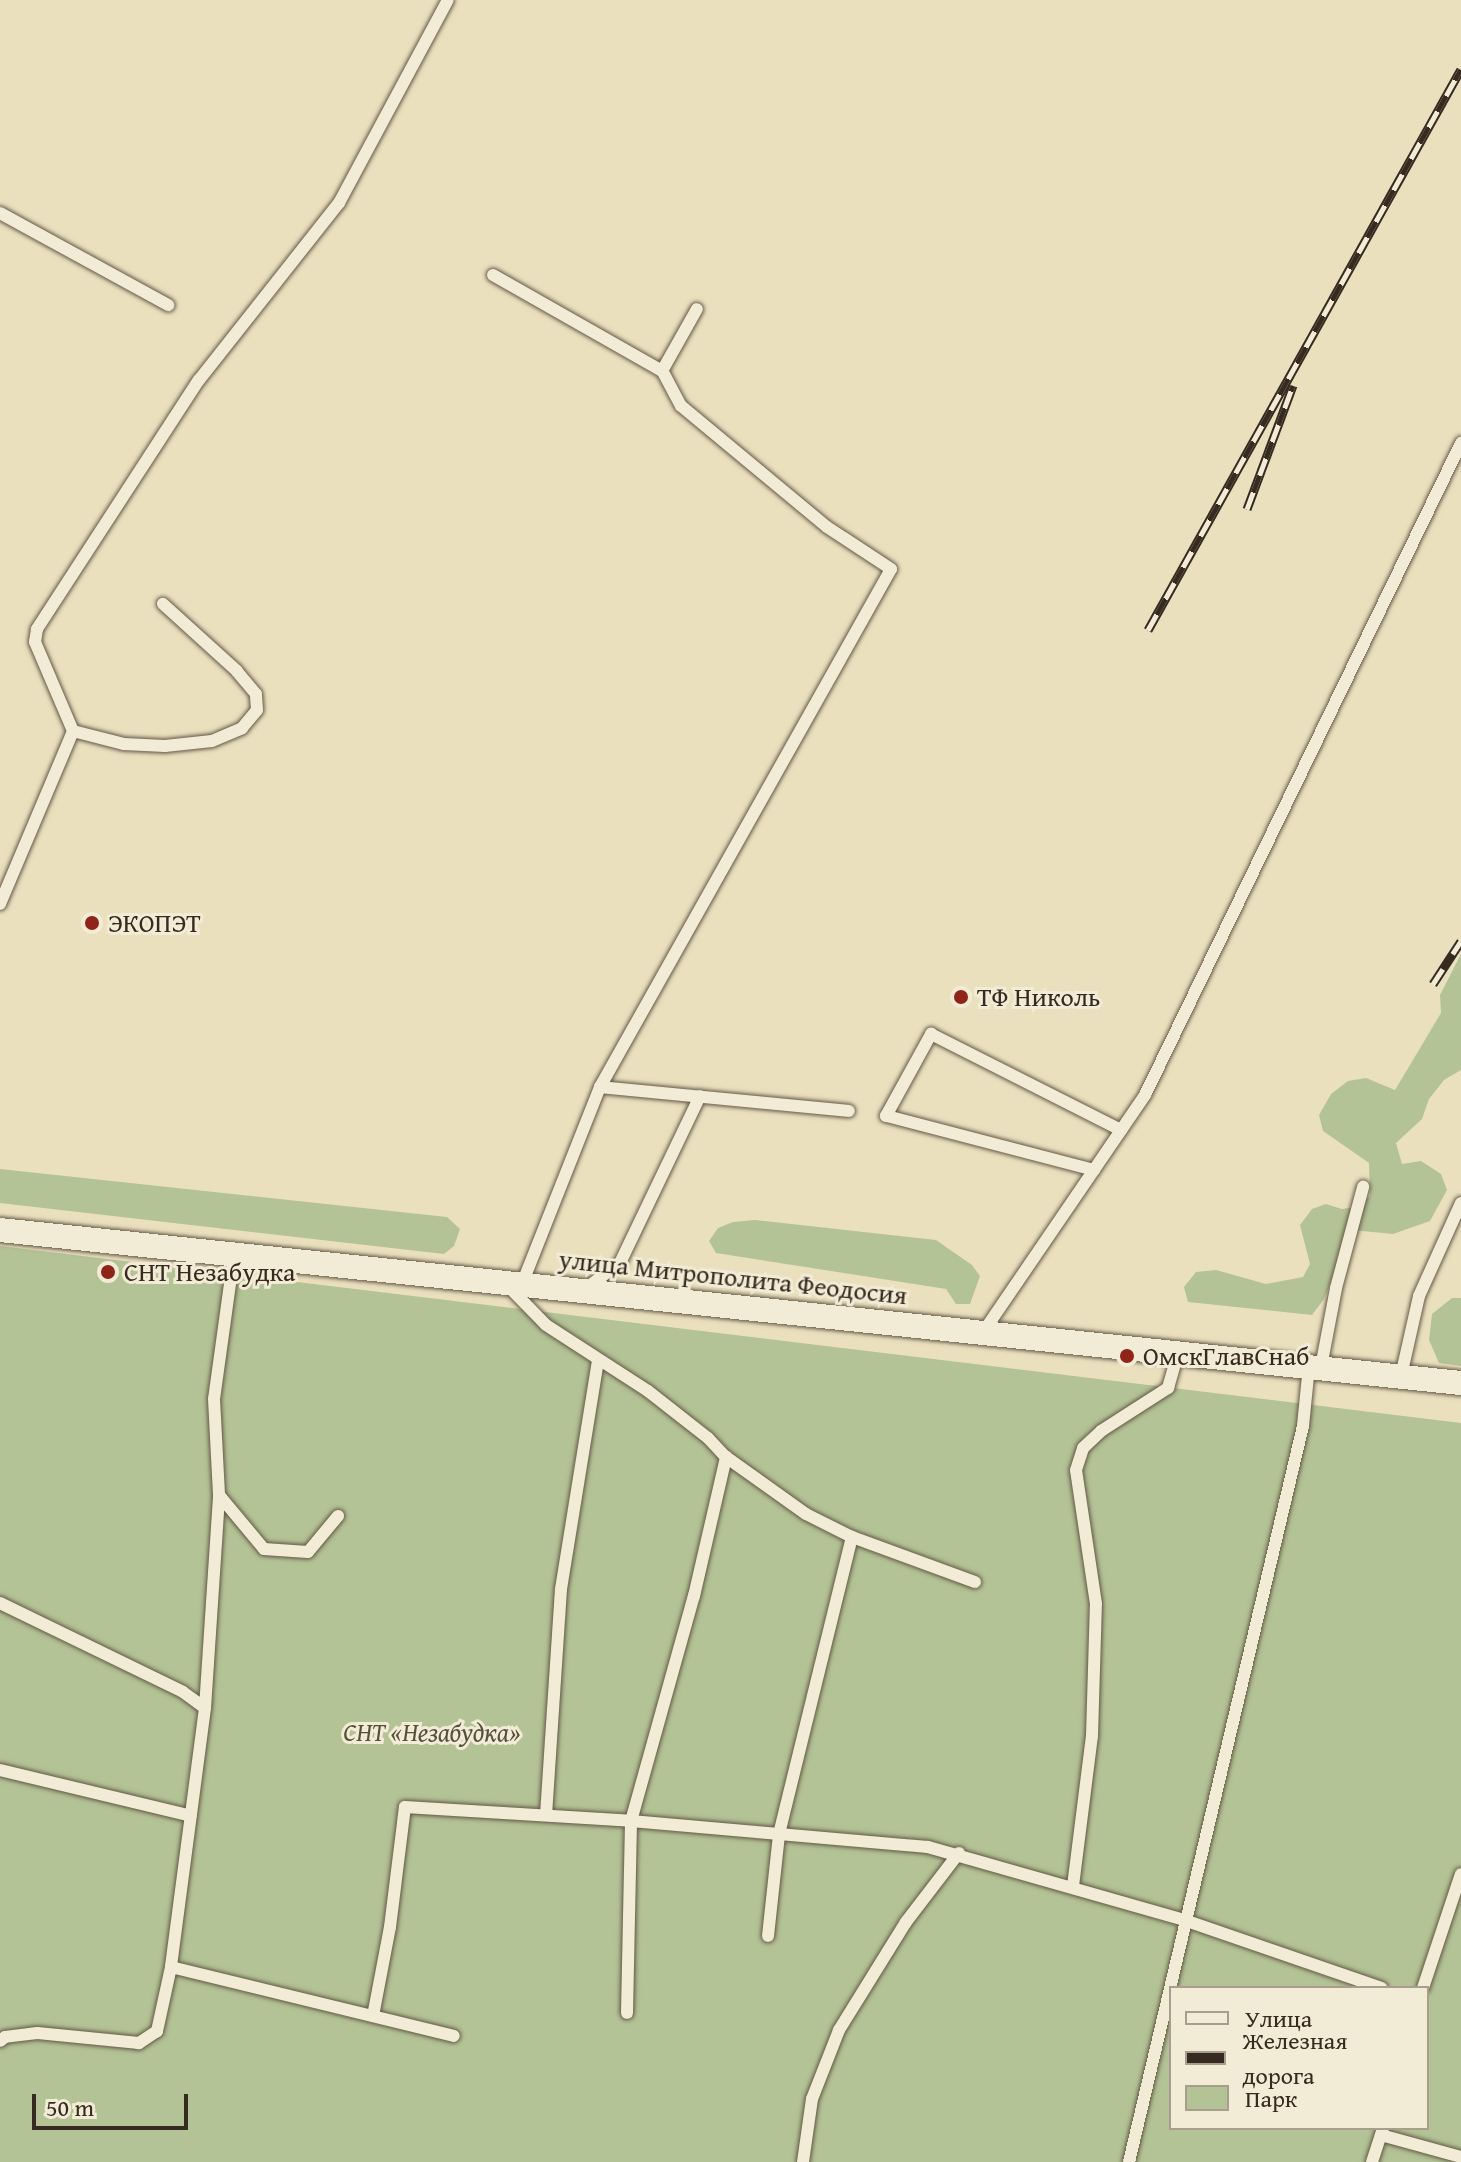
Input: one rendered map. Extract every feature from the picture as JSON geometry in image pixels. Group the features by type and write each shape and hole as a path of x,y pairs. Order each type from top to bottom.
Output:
{"street":[{"name":"улица Митрополита Феодосия","path":"0,1230 1461,1383"}],"lane":[{"path":"0,904 73,731 35,642 37,629 199,380 339,203 448,0"},
{"path":"0,213 168,305"},
{"path":"493,275 662,371 681,406 827,527 891,569 600,1087 514,1284 546,1325 648,1391 708,1438 726,1457 806,1514 852,1537 975,1582"},
{"path":"662,371 697,309"},
{"path":"984,1331 1145,1095 1461,443"},
{"path":"73,731 124,744 165,746 212,741 242,728 257,710 256,694 237,671 163,604"},
{"path":"1094,1170 886,1116 931,1034 1121,1130"},
{"path":"600,1087 849,1111"},
{"path":"582,1291 620,1263 700,1096"},
{"path":"1129,2162 1315,1367 1363,1187"},
{"path":"1401,1376 1419,1296 1461,1203"},
{"path":"0,2041 5,2037 37,2033 139,2043 157,2031 171,1967 205,1708 219,1495 214,1399 234,1255"},
{"path":"1073,1886 1092,1736 1096,1604 1076,1470 1083,1448 1101,1431 1168,1388 1178,1352"},
{"path":"546,1815 561,1589 598,1361"},
{"path":"627,2013 631,1821 694,1596 726,1457"},
{"path":"219,1495 264,1549 308,1552 338,1516"},
{"path":"768,1936 779,1834 852,1537"},
{"path":"0,1603 183,1692 205,1708"},
{"path":"0,1770 191,1816"},
{"path":"373,2016 390,1927 405,1807 631,1821 959,1853 1184,1920 1376,1986"},
{"path":"803,2162 812,2099 839,2030 906,1922 959,1853"},
{"path":"1424,1986 1461,1874"},
{"path":"171,1967 454,2036"},
{"path":"1372,2162 1382,2132 1461,2157"}],"green space":[{"path":"1461,954 1461,1070 1444,1080 1429,1099 1422,1119 1396,1143 1402,1164 1421,1161 1441,1174 1447,1190 1430,1221 1393,1234 1352,1230 1324,1299 1312,1315 1188,1302 1184,1287 1196,1272 1216,1270 1266,1284 1303,1277 1310,1264 1300,1225 1312,1209 1326,1204 1342,1209 1357,1207 1370,1196 1369,1163 1323,1131 1319,1115 1331,1094 1348,1081 1366,1078 1395,1090 1441,1013 1440,995"},
{"path":"0,1169 447,1217 460,1229 454,1246 444,1254 0,1203"},
{"path":"755,1220 936,1240 972,1265 980,1276 970,1304 956,1304 946,1289 716,1253 709,1241 718,1228 733,1222"},
{"name":"СНТ «Незабудка»","path":"0,1246 1461,1423 1461,2162 0,2162"},
{"path":"1452,1298 1461,1298 1461,1366 1439,1363 1429,1340 1432,1314"}],"railway":[{"path":"1148,630 1461,69"},
{"path":"1247,509 1293,385"},
{"path":"1433,984 1461,941"}],"place":[{"name":"ЭКОПЭТ","path":"92,923"},
{"name":"ТФ Николь","path":"961,997"},
{"name":"СНТ Незабудка","path":"108,1272"},
{"name":"ОмскГлавСнаб","path":"1127,1356"}]}
